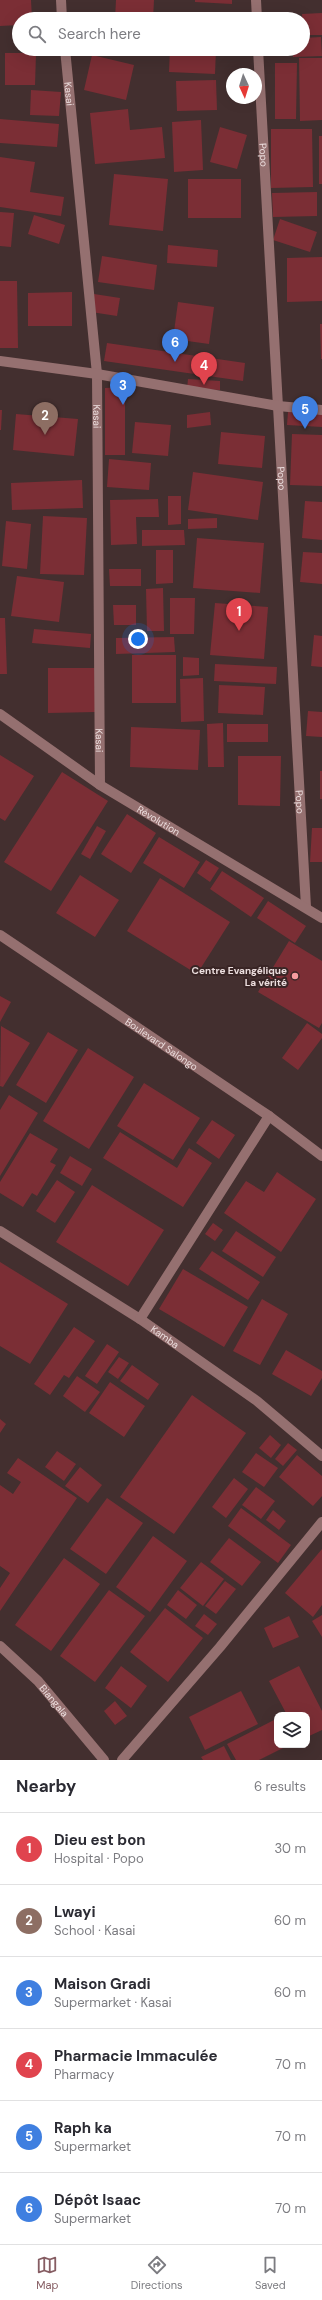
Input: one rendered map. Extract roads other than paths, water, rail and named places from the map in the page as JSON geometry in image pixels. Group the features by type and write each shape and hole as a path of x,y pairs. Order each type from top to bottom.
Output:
{"street":[{"path":"61,0 62,12"},
{"path":"256,0 257,12"},
{"name":"Kasai","path":"66,56 97,374 100,785"},
{"name":"Popo","path":"258,56 306,907"},
{"path":"0,361 97,374 278,406 322,410"},
{"name":"Révolution","path":"0,714 100,785 306,907 322,918"},
{"name":"Boulevard Salongo","path":"0,935 269,1116 322,1156"},
{"path":"140,1319 269,1116"},
{"name":"Kamba","path":"0,1231 140,1319 257,1401 322,1456"},
{"path":"122,1760 220,1647 322,1522"},
{"name":"Biangala","path":"0,1646 38,1681 104,1760"}],"place":[{"name":"Dépôt Isaac","path":"175,362"},
{"name":"Pharmacie Immaculée","path":"204,385"},
{"name":"Maison Gradi","path":"123,405"},
{"name":"Raph ka","path":"305,429"},
{"name":"Lwayi","path":"45,435"},
{"name":"Dieu est bon","path":"239,631"},
{"name":"Centre Evangélique La vérité","path":"295,976"}]}
